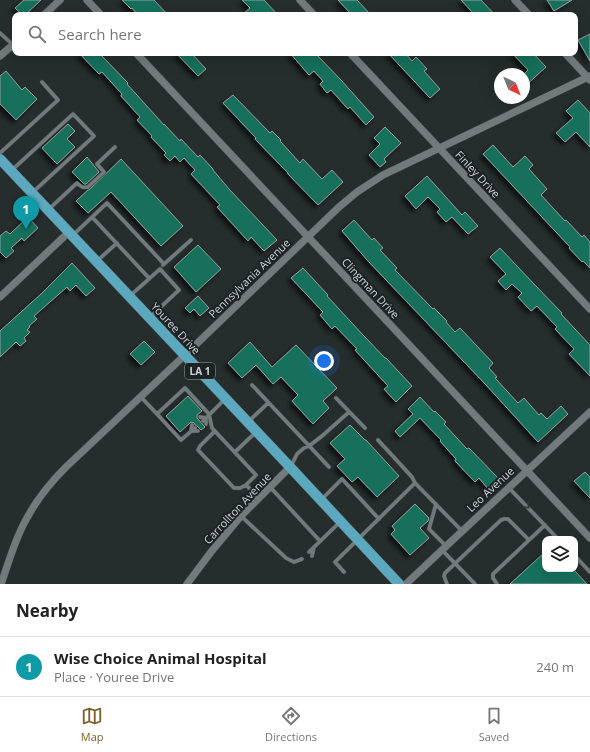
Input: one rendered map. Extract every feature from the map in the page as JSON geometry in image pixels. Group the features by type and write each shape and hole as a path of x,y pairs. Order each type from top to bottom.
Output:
{"main road":[{"name":"Youree Drive","path":"0,159 399,584"}],"street":[{"path":"47,12 60,0"},
{"path":"87,0 98,12"},
{"path":"300,0 311,12"},
{"path":"515,0 526,12"},
{"path":"0,56 12,46"},
{"name":"Clingman Drive","path":"139,56 590,538"},
{"name":"Finley Drive","path":"353,56 590,309"},
{"path":"567,56 589,78"},
{"name":"Pennsylvania Avenue","path":"1,584 27,518 39,498 55,478 339,207 383,175 589,78"},
{"path":"0,297 71,234"},
{"name":"Leo Avenue","path":"406,584 590,412"},
{"name":"Carrollton Avenue","path":"187,584 241,516 290,467"}],"lane":[{"path":"0,33 12,42"},
{"path":"0,153 58,100 42,82"},
{"path":"11,171 73,114 94,136 32,193"},
{"path":"48,210 77,183 81,187 88,187 104,172 97,164 116,146"},
{"path":"71,234 107,203 164,264"},
{"path":"92,217 149,278"},
{"path":"130,296 191,240"},
{"path":"97,262 117,243"},
{"path":"149,318 179,290 160,269"},
{"path":"252,385 328,466"},
{"path":"157,414 185,388 209,414 212,428 215,432 256,475 246,485 240,488 234,488 198,450 200,446 215,432"},
{"path":"140,396 181,440 195,428"},
{"path":"336,398 365,428"},
{"path":"203,420 226,399"},
{"path":"248,422 268,403"},
{"path":"290,467 297,454 322,436 349,412"},
{"path":"235,452 256,432"},
{"path":"378,440 412,476 415,483 462,531"},
{"path":"320,500 342,479 379,519"},
{"path":"344,572 335,562 415,483"},
{"path":"246,485 259,498"},
{"path":"270,487 320,541"},
{"path":"509,487 555,536"},
{"path":"436,504 429,529 455,563 475,584"},
{"path":"241,516 286,558 294,562 306,562"},
{"path":"446,584 444,576 445,573 501,520 508,519 529,540"},
{"path":"309,552 341,522"},
{"path":"497,584 493,578 494,574 545,525"},
{"path":"312,556 315,547"},
{"path":"298,561 302,558"},
{"path":"578,559 590,572"}],"building":[{"path":"24,0 41,0 28,12 19,12 15,8"},
{"path":"122,0 154,0 165,12 135,12 132,8 131,9"},
{"path":"242,0 264,0 275,12 245,12 250,8"},
{"path":"338,0 357,0 368,12 349,12"},
{"path":"461,0 481,0 492,12 472,12"},
{"path":"547,0 572,0 554,11"},
{"path":"590,34 590,61 578,40"},
{"path":"82,56 102,56 128,83 127,84 164,125 180,141 181,139 198,157 200,155 229,189 277,240 264,251 251,237 248,241 217,207 220,205 191,174 195,170 184,158 180,162 175,156 170,161 164,155 166,153 137,120 140,117 121,96 122,94 102,72 99,74"},
{"path":"179,56 194,56 206,69 198,76"},
{"path":"293,56 318,56 374,117 366,125 350,107 348,109 331,90 327,93 320,84 323,81 314,71 309,75"},
{"path":"391,56 408,56 412,61 416,57 427,69 424,71 440,89 430,98"},
{"path":"515,56 536,56 546,67 530,82 530,68 526,68"},
{"path":"6,71 22,90 25,87 37,99 16,120 0,104 0,76"},
{"path":"233,95 270,133 272,131 281,140 280,141 300,163 303,159 322,179 332,170 343,182 318,205 223,103"},
{"path":"578,100 590,113 590,147 576,132 565,142 556,133 573,118 566,111"},
{"path":"68,124 75,131 67,139 75,147 57,164 42,148"},
{"path":"385,127 401,143 384,159 386,162 380,167 369,155 380,144 374,138"},
{"path":"493,145 513,167 525,156 533,165 529,169 547,189 541,195 565,221 566,220 582,237 584,235 590,242 590,268 583,261 582,262 569,248 570,247 483,154"},
{"path":"87,157 99,172 86,184 84,184 72,172"},
{"path":"121,159 183,226 161,246 111,192 88,213 76,201"},
{"path":"427,176 462,215 465,212 478,226 468,234 452,217 446,222 437,212 440,209 428,197 416,209 405,196"},
{"path":"28,217 38,228 24,241 22,238 11,248 14,251 6,258 0,252 0,236 6,231 10,234"},
{"path":"354,220 372,240 374,238 383,248 380,250 397,268 395,270 433,309 434,308 447,321 446,322 455,332 460,328 493,363 489,368 497,377 495,378 518,403 524,398 539,415 541,413 547,419 561,406 568,414 538,442 368,261 342,231"},
{"path":"198,245 221,269 196,292 174,267"},
{"path":"500,248 562,313 561,314 590,345 590,376 569,354 574,349 555,329 557,327 537,306 531,311 518,297 522,293 512,284 506,290 498,281 506,274 490,257"},
{"path":"72,263 95,288 86,296 76,285 70,291 67,287 34,316 37,319 29,326 30,327 27,330 30,332 24,338 26,341 20,346 16,342 0,357 0,331 41,294"},
{"path":"303,268 363,335 412,386 396,402 384,389 388,386 355,350 357,349 335,326 332,329 320,315 323,312 291,278"},
{"path":"198,296 209,308 200,316 194,309 190,313 185,308"},
{"path":"144,341 155,352 141,365 130,354"},
{"path":"250,342 272,367 296,345 337,388 323,401 329,408 313,424 292,401 298,395 281,377 273,384 256,365 242,378 228,363"},
{"path":"188,396 202,411 197,415 197,418 205,427 201,430 191,422 180,432 166,416"},
{"path":"420,397 446,422 444,424 467,449 469,448 499,479 488,489 479,478 475,482 455,461 456,459 440,441 441,440 420,418 400,437 395,431 413,414 408,409"},
{"path":"350,425 399,476 377,497 358,477 352,482 337,466 345,459 330,443"},
{"path":"585,472 590,477 590,498 574,481"},
{"path":"415,504 429,518 428,521 420,528 429,538 410,555 391,534 395,530 392,526"},
{"path":"542,555 542,572 576,572 587,584 510,584"}],"place":[{"name":"Wise Choice Animal Hospital","path":"26,229"}]}
